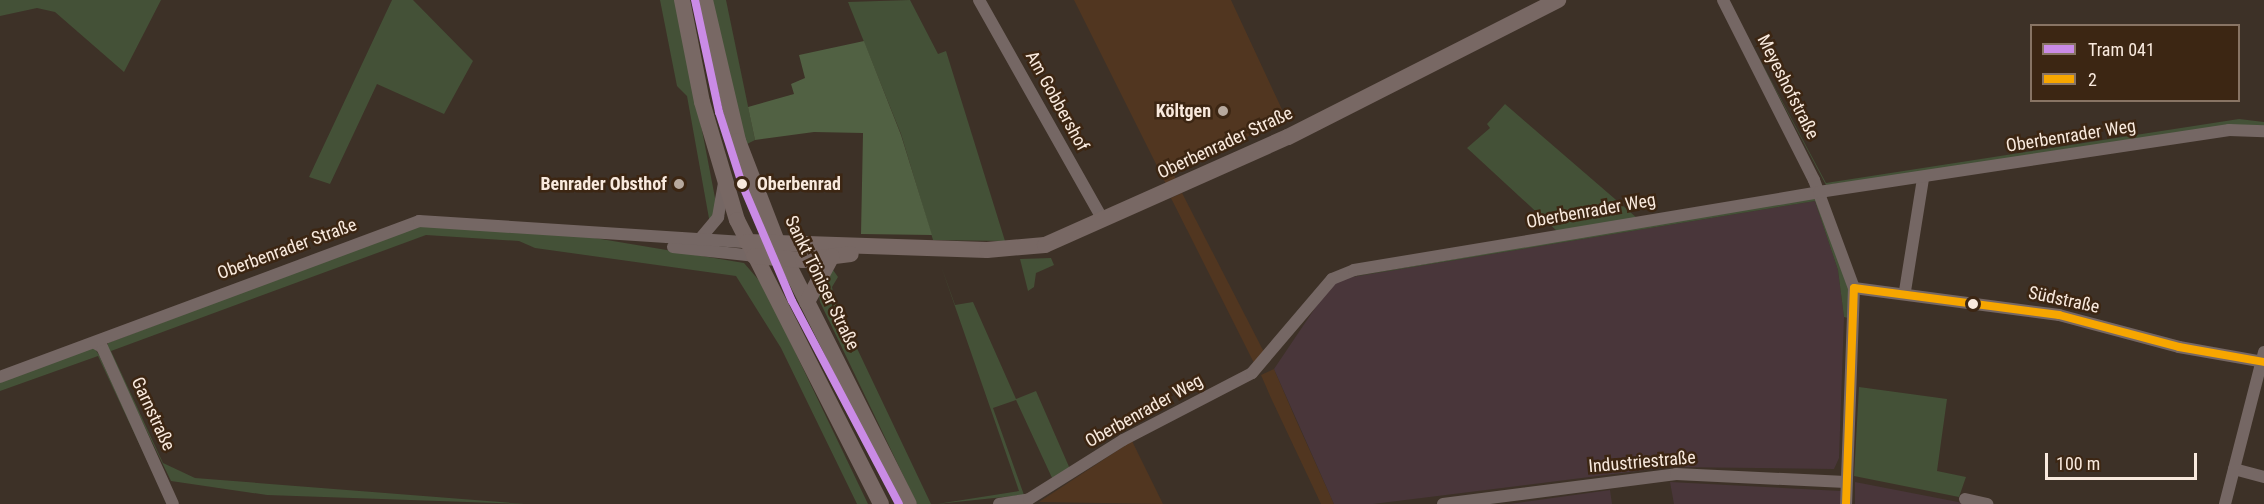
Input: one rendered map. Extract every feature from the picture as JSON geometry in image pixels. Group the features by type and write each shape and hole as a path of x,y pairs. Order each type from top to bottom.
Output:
{"main road":[{"path":"682,0 724,183 750,249 881,504"},
{"name":"Sankt Töniser Straße","path":"705,0 738,141 778,244 909,504"},
{"name":"Oberbenrader Straße","path":"750,249 778,244 896,249 1025,248 1065,239 1288,137 1554,1"},
{"name":"Oberbenrader Straße","path":"750,249 785,260 896,249"},
{"path":"807,302 832,256"}],"street":[{"name":"Am Gobbershof","path":"979,0 1103,220"},
{"name":"Meyeshofstraße","path":"1723,0 1821,196 1854,288"},
{"name":"Oberbenrader Weg","path":"999,504 1031,502 1123,441 1263,365 1338,275 2229,130 2264,131"},
{"path":"1905,291 1923,180"},
{"path":"699,240 718,218 724,183"},
{"name":"Oberbenrader Straße","path":"0,377 419,222 750,249"},
{"name":"Oberbenrader Straße","path":"598,235 699,240 750,249"},
{"path":"1846,504 1854,288"},
{"name":"Südstraße","path":"1854,288 1905,291 2059,315 2179,347 2263,358"},
{"name":"Garnstraße","path":"95,343 102,347 173,504"},
{"path":"2224,504 2263,358"},
{"path":"2234,469 2264,477"},
{"name":"Industriestraße","path":"1443,504 1676,474 1846,482"},
{"path":"1965,499 1987,504"}],"shaded area":[{"path":"1074,0 1231,0 1286,118 1173,173 1177,181 1167,186"},
{"path":"1182,193 1265,354 1255,365 1171,198"},
{"path":"1815,201 1838,270 1844,317 1839,458 1834,469 1669,467 1373,504 1334,504 1274,369 1334,280"},
{"path":"1274,369 1334,504 1321,504 1271,398 1261,375"},
{"path":"1132,441 1163,504 1039,502"},
{"path":"1670,482 1841,491 1841,504 1674,504"},
{"path":"1855,482 1958,502 1965,504 1855,504"},
{"path":"1610,490 1612,504 1509,504"}],"green space":[{"path":"0,0 161,0 124,72 55,12 37,8 0,16"},
{"path":"392,0 413,0 473,61 444,114 377,84 330,184 309,177"},
{"path":"660,0 677,0 716,203 710,224 687,96 677,86"},
{"path":"711,0 726,0 755,140 745,145"},
{"path":"910,0 938,54 946,51 1005,241 933,240 901,134 848,2"},
{"path":"1728,0 1826,183 2239,119 2264,122 2264,128 1826,185"},
{"path":"864,41 901,135 932,235 861,234 863,133 814,132 755,140 748,107 794,94 791,84 805,78 799,55"},
{"path":"1505,104 1637,218 1558,232 1467,148 1490,128 1487,124"},
{"path":"1809,197 1817,200 1850,290 1848,318 1844,317 1838,270 1815,201 1334,280"},
{"path":"434,225 589,237 744,263 763,285 868,504 857,504 781,348 736,276 535,248 519,241 426,235 111,351 163,463 195,478 525,504 267,495 171,481 108,351 108,343 415,227"},
{"path":"1051,258 1054,265 1036,273 1034,287 1028,291 1020,259"},
{"path":"940,263 955,305 973,302 1016,399 1036,391 1070,469 1053,480 1016,400 993,408 1024,495 937,504 1019,491"},
{"path":"831,267 838,277 832,287 835,302 931,504 917,504 820,302 818,288"},
{"path":"94,347 159,486 98,356 0,391 0,381"},
{"path":"1859,387 1947,399 1937,471 1966,477 1959,497 1854,476"}],"tram line":[{"name":"041","path":"695,0 719,112 742,184 792,301 899,504"}],"transit line":[{"name":"2","path":"1846,504 1854,288 2059,315 2179,347 2264,362"}],"place":[{"name":"Költgen","path":"1223,111"},
{"name":"Benrader Obsthof","path":"679,184"},
{"name":"Oberbenrad","path":"742,184"}]}
